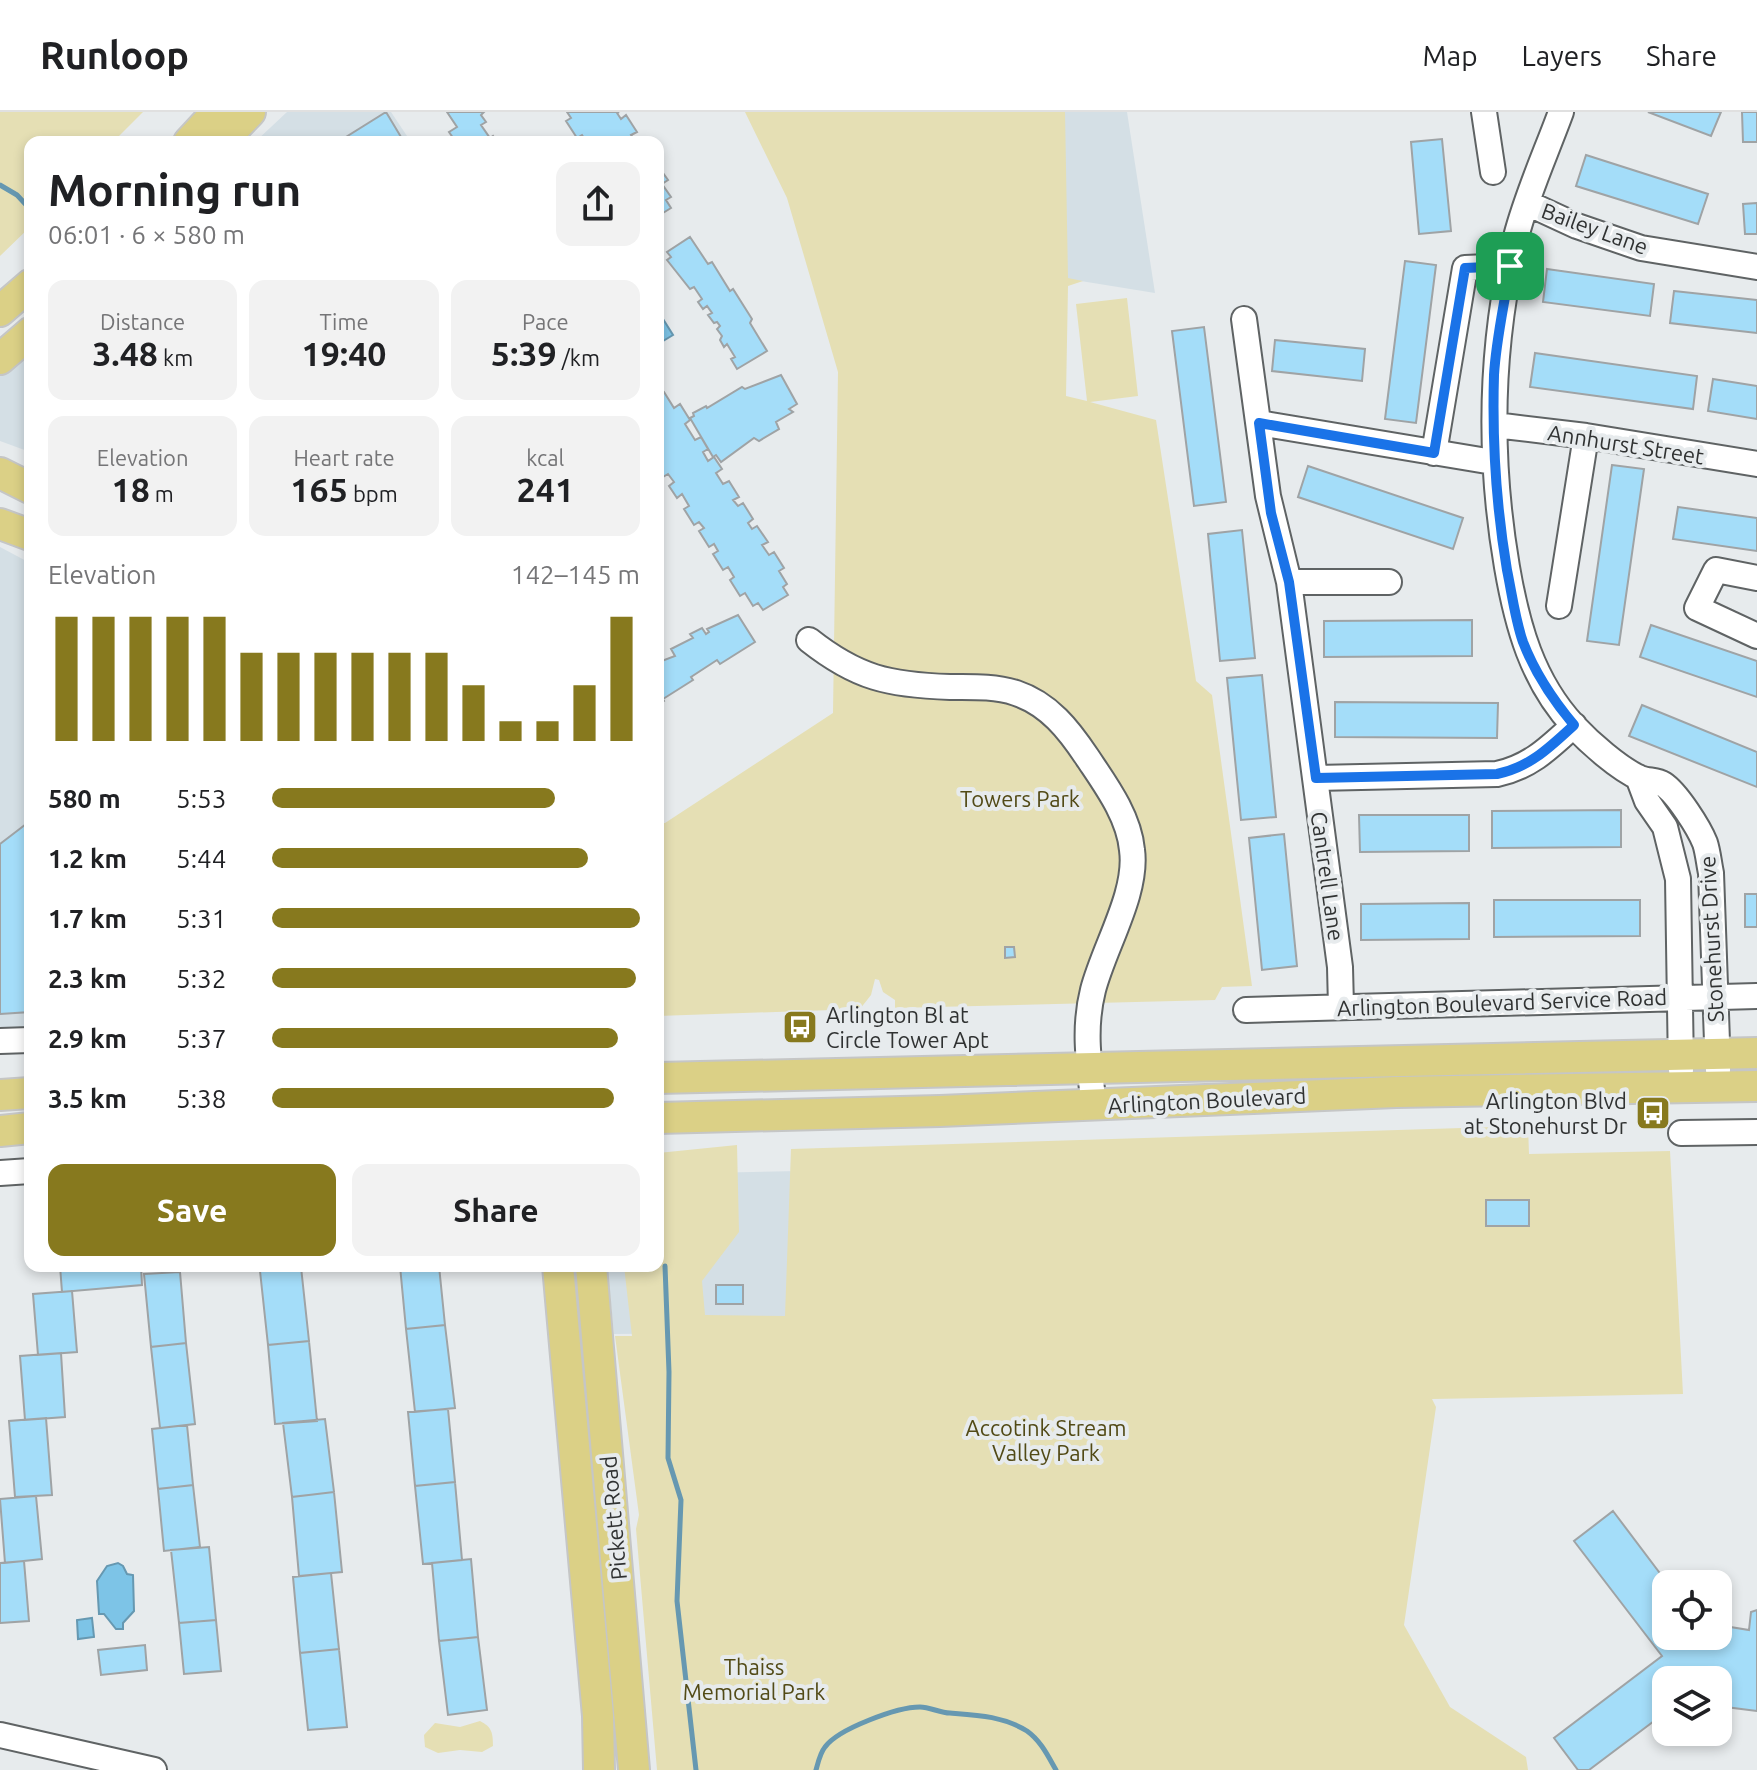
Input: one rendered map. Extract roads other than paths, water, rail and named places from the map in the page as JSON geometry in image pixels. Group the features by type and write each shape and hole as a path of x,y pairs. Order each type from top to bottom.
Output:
{"main road":[{"path":"195,136 217,112"},
{"path":"227,136 250,112"},
{"path":"0,311 24,290"},
{"path":"0,359 24,338"},
{"path":"0,473 24,485"},
{"path":"0,483 24,493"},
{"path":"0,524 24,533"},
{"name":"Arlington Boulevard","path":"664,1078 1757,1053"},
{"name":"Arlington Boulevard","path":"664,1118 1396,1092 1757,1086"},
{"path":"0,1095 24,1093"},
{"path":"0,1131 24,1129"},
{"name":"Pickett Road","path":"559,1272 598,1716 599,1770"},
{"name":"Pickett Road","path":"592,1272 634,1770"}],"street":[{"path":"1484,112 1493,172"},
{"name":"Stonehurst Drive","path":"1561,112 1517,235 1494,374 1493,462 1502,542 1523,641 1542,682 1574,725 1601,751 1638,777 1663,784 1692,821 1705,845 1711,873 1718,1086"},
{"name":"Bailey Lane","path":"1527,203 1577,226 1641,248 1757,267"},
{"path":"1434,453 1465,268 1510,266"},
{"name":"Cantrell Lane","path":"1244,319 1271,513 1289,582 1340,967 1341,1007"},
{"path":"1259,423 1493,462"},
{"name":"Annhurst Street","path":"1495,425 1586,436 1757,464"},
{"path":"1559,606 1586,436"},
{"path":"1757,578 1716,570 1697,608 1757,636"},
{"path":"1289,582 1389,582"},
{"path":"809,640 850,668 889,683 995,688 1022,695 1046,709 1063,724 1104,782 1129,834 1133,869 1094,988 1086,1043 1094,1105"},
{"path":"1316,778 1497,774 1519,769 1535,760 1574,725"},
{"name":"Stonehurst Drive","path":"1638,777 1647,801 1665,827 1678,879 1681,1087"},
{"name":"Arlington Boulevard Service Road","path":"1246,1010 1757,996"},
{"path":"0,1041 24,1040"},
{"path":"1681,1133 1757,1132"},
{"path":"0,1173 24,1171"},
{"path":"0,1735 154,1770"}],"water":[{"path":"664,321 673,335 664,340"},
{"path":"118,1563 127,1574 133,1575 134,1611 123,1623 123,1629 116,1629 104,1614 99,1614 97,1581 107,1566"},
{"path":"92,1618 94,1637 78,1639 77,1620"}],"waterway":[{"path":"0,185 24,203"},
{"path":"665,1266 668,1458 681,1500 677,1601 696,1770"},
{"path":"816,1770 823,1749 842,1733 883,1715 920,1707 989,1717 1018,1726 1036,1739 1056,1770"}],"place":[{"name":"Arlington Bl at Circle Tower Apt","path":"800,1027"},
{"name":"Arlington Blvd at Stonehurst Dr","path":"1653,1113"}],"park label":[{"name":"Towers Park","path":"1020,798"},
{"name":"Accotink Stream Valley Park","path":"1046,1440"},
{"name":"Thaiss Memorial Park","path":"754,1678"}]}
